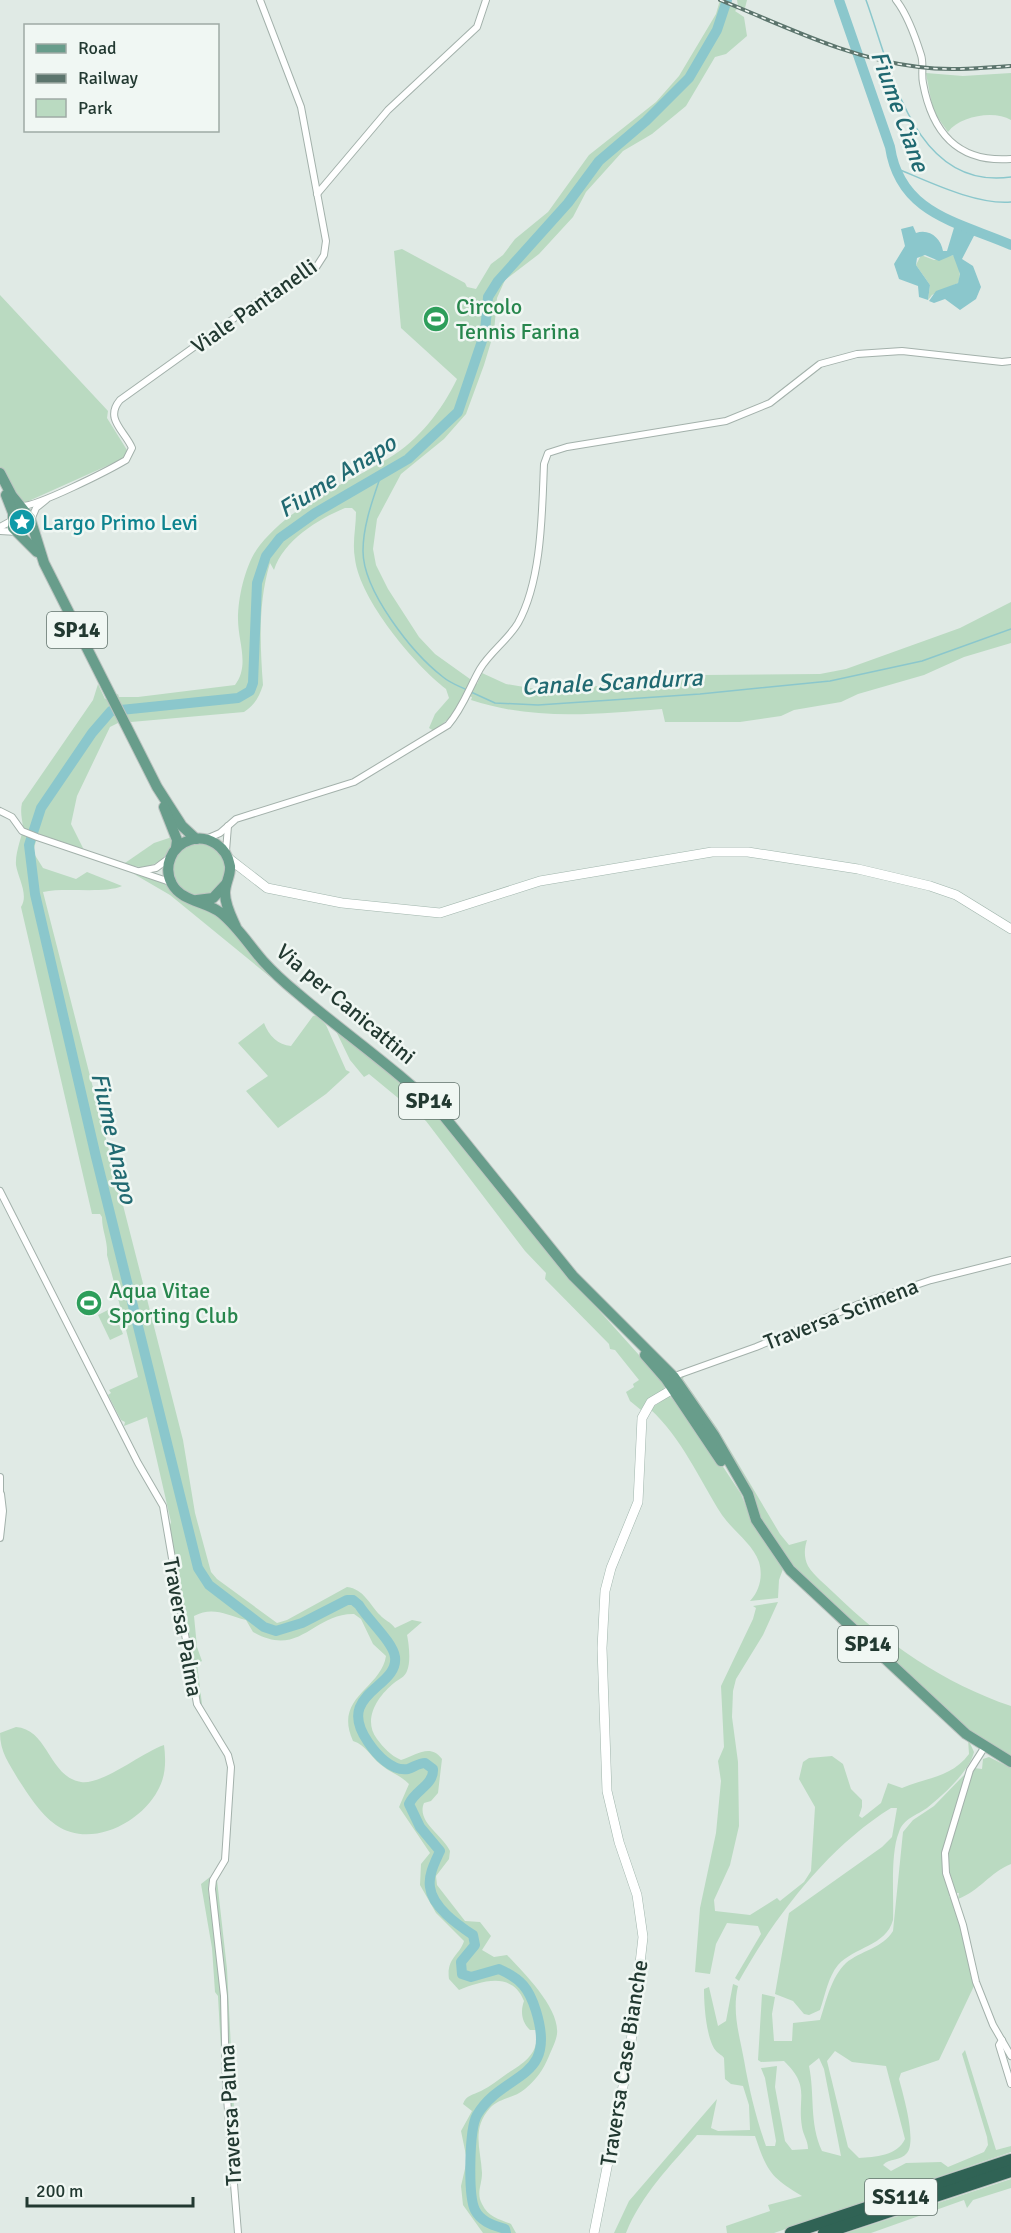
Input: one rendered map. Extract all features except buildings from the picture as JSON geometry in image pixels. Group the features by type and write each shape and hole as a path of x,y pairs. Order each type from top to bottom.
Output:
{"highway":[{"name":"SS114","path":"791,2233 1011,2160"},
{"name":"SS114","path":"824,2233 1011,2171"}],"main road":[{"path":"0,473 23,515 44,562"},
{"path":"0,483 12,507 23,515 29,531 18,532"},
{"path":"23,515 12,525 30,543 44,562"},
{"name":"SP14","path":"44,562 157,787"},
{"path":"157,787 182,826 200,839 220,847 226,855 228,881 226,904 236,927"},
{"path":"157,787 177,840 168,864 170,882 176,891 211,907 236,927"},
{"path":"174,852 200,839"},
{"path":"194,900 213,898 228,881"},
{"name":"Via per Canicattini","path":"236,927 264,962 295,991 422,1094 442,1115 596,1301 639,1349 750,1504"},
{"name":"Via per Canicattini","path":"596,1301 674,1377 714,1435 748,1494 756,1520 790,1570 966,1734 984,1748 1011,1762"}],"street":[{"name":"Viale Pantanelli","path":"51,496 130,457 131,444 114,420 114,412 120,400 268,294 319,265 324,255 326,241 301,107 260,0"},
{"path":"317,194 388,110 477,27 486,0"},
{"path":"897,0 921,55 925,96 938,129 952,143 966,152 987,158 1011,159"},
{"path":"200,839 215,836 236,819 354,782 441,731 457,715 482,666 510,634 524,611 540,531 544,464 548,453 567,447 726,422 770,403 810,371 841,358 877,351 902,351 1002,362 1011,361"},
{"path":"23,515 51,496"},
{"path":"0,529 51,496"},
{"path":"0,529 18,532"},
{"path":"0,811 12,817 22,831 170,882"},
{"path":"228,825 226,855 267,888 342,903 440,913 540,881 712,852 740,852 858,869 930,885 956,895 1011,929"},
{"path":"136,872 156,868 174,852"},
{"path":"228,881 248,874"},
{"name":"Traversa Palma","path":"0,1191 138,1463 161,1499 197,1704 228,1755 231,1767 225,1860 213,1880 212,1889 224,1996 226,2086 238,2233"},
{"name":"Traversa Scimena","path":"674,1377 756,1347 859,1304 931,1280 1011,1260"},
{"path":"639,1349 670,1377 674,1377 668,1392 681,1392 714,1435"},
{"name":"Traversa Case Bianche","path":"594,2233 630,2051 643,1937 638,1902 619,1842 607,1791 602,1648 605,1591 611,1568 638,1502 642,1418 651,1402 668,1392"},
{"path":"0,1477 3,1511 0,1538"},
{"path":"984,1748 970,1770 945,1853 944,1867 963,1925 976,1982 1011,2056"},
{"path":"1002,2040 999,2045 1011,2084"}],"green space":[{"path":"720,0 738,6 737,0 747,0 745,8 739,7 735,11 744,17 747,36 726,54 715,57 686,106 652,134 623,151 586,192 573,217 539,254 505,280 497,298 494,332 466,414 444,439 401,474 377,519 373,549 376,565 388,589 419,637 435,654 477,684 482,673 506,684 536,689 569,689 703,675 820,674 846,669 960,628 1011,602 1011,643 964,657 924,675 858,694 841,702 794,710 781,716 740,722 665,722 662,709 589,714 542,713 495,707 471,700 472,697 465,695 454,714 434,731 429,728 435,714 449,698 446,689 404,648 367,593 359,575 354,553 356,512 352,508 345,508 303,532 285,550 274,570 270,563 262,608 263,685 254,704 244,712 131,722 128,718 110,727 77,796 71,824 84,850 37,837 33,852 43,868 76,879 87,872 122,886 106,890 43,892 183,1440 195,1513 211,1572 217,1579 277,1623 287,1620 347,1587 362,1594 395,1628 412,1620 422,1622 407,1635 409,1658 406,1673 382,1694 374,1708 371,1724 373,1731 385,1748 401,1760 428,1751 437,1754 442,1759 438,1793 431,1801 424,1803 423,1810 427,1822 450,1851 449,1859 436,1876 437,1885 465,1921 480,1922 491,1936 482,1950 494,1957 507,1955 539,1991 553,2013 557,2034 547,2061 539,2074 521,2092 490,2108 481,2124 479,2132 482,2173 480,2200 487,2212 511,2224 516,2233 483,2233 463,2205 461,2186 467,2160 461,2131 472,2111 463,2104 468,2097 488,2087 530,2056 536,2045 536,2030 530,2030 525,2024 522,2013 524,2001 512,1985 496,1981 459,1990 449,1979 451,1961 464,1941 436,1913 420,1885 421,1864 430,1853 399,1807 409,1784 383,1767 365,1748 353,1741 348,1726 353,1703 376,1677 386,1656 373,1644 361,1619 354,1614 340,1616 295,1638 283,1640 269,1639 253,1632 246,1620 226,1614 207,1612 194,1616 197,1647 202,1661 197,1664 202,1704 199,1703 168,1531 171,1522 147,1417 124,1426 125,1422 121,1420 108,1395 111,1393 109,1390 138,1377 107,1255 102,1217 100,1214 92,1214 21,907 24,897 16,860 23,827 21,806 93,700 98,684 105,699 118,694 119,697 138,697 235,685 243,661 238,628 239,600 247,570 260,545 273,530 304,506 400,451 429,423 457,379 401,328 394,251 402,249 465,283 467,287 476,289 491,264 503,255 515,239 548,212 589,155 656,102 679,76 716,14"},
{"path":"926,73 963,76 1011,73 1011,120 996,115 978,116 953,126 948,132 933,111"},
{"path":"921,255 934,260 953,255 959,268 958,283 932,295 928,300 930,285 916,265"},
{"path":"0,295 108,411 107,418 127,450 126,455 120,460 22,504 16,499 0,467"},
{"path":"172,837 174,843 170,850 154,864 140,867 125,863 154,843"},
{"path":"199,843 209,845 218,851 224,860 226,870 224,880 218,889 209,895 199,897 189,895 180,889 174,880 172,870 174,860 180,851 189,845"},
{"path":"134,874 163,881 213,911 291,994 170,895"},
{"path":"317,1015 326,1025 346,1070 350,1072 326,1094 278,1128 246,1091 268,1076 238,1043 264,1023 274,1039 291,1046 313,1016"},
{"path":"334,1027 433,1110 587,1297 665,1384 659,1395 641,1410 630,1401 626,1392 639,1380 615,1350 610,1349 609,1344 545,1279 546,1273 525,1251 426,1121 369,1074 364,1077 350,1060"},
{"path":"112,1308 123,1334 110,1340 98,1315"},
{"path":"684,1376 683,1379 717,1428 780,1534 789,1545 807,1540 806,1560 817,1577 873,1628 916,1660 963,1686 1011,1706 1011,1758 974,1734 794,1570 775,1545 680,1378"},
{"path":"669,1396 679,1404 741,1494 753,1524 783,1569 779,1580 778,1598 750,1601 760,1583 759,1562 748,1543 722,1515 672,1433 650,1409"},
{"path":"778,1602 763,1635 736,1679 733,1691 732,1717 738,1762 739,1826 730,1865 714,1900 715,1911 750,1915 777,1898 780,1901 804,1882 811,1871 815,1807 799,1779 803,1762 809,1758 832,1756 843,1764 851,1789 862,1800 859,1816 862,1818 881,1803 888,1783 902,1788 954,1768 969,1754 968,1739 974,1752 967,1767 955,1783 901,1828 894,1852 893,1920 889,1929 877,1941 852,1954 838,1965 829,1981 820,2010 809,2015 804,2014 793,2001 775,1994 789,1913 882,1847 892,1837 897,1808 891,1808 868,1824 825,1863 786,1908 739,1981 735,1978 761,1934 758,1926 727,1923 716,1944 710,1974 695,1972 700,1908 716,1833 721,1781 718,1761 724,1747 721,1686 753,1619 756,1608 753,1606"},
{"path":"16,1727 27,1730 35,1736 62,1772 81,1782 100,1779 164,1745 165,1768 161,1785 140,1813 127,1822 99,1833 69,1832 56,1825 40,1810 6,1757 0,1733"},
{"path":"989,1757 1011,1768 1011,1864 958,1899 959,1893 956,1893 948,1872 947,1858 974,1768 982,1769 983,1759"},
{"path":"965,1774 942,1862 951,1894 949,1897 952,1898 962,1926 974,1986 939,2060 901,2073 899,2079 910,2128 910,2147 904,2156 883,2165 891,2171 906,2163 941,2162 948,2167 984,2152 988,2145 987,2137 962,2054 965,2050 996,2150 1011,2146 1011,2152 774,2233 727,2233 726,2226 770,2211 768,2205 802,2196 783,2184 771,2172 755,2136 697,2135 648,2193 626,2233 614,2233 629,2201 717,2099 711,2128 718,2131 750,2130 749,2105 743,2086 731,2084 725,2079 724,2058 713,2047 710,2040 706,2022 704,1989 709,1987 718,2026 726,2021 733,1984 738,1986 736,2014 738,2032 753,2103 766,2146 775,2146 776,2141 765,2078 761,2068 777,2066 775,2087 785,2141 792,2150 808,2149 802,2127 801,2092 798,2078 784,2061 761,2062 758,2060 762,1994 775,1997 772,2014 774,2041 792,2041 793,2023 820,2020 836,1975 846,1963 889,1937 893,1931 903,1832 913,1820 934,1806","holes":["835,2051 852,2062 886,2066 905,2139 897,2149 885,2154 859,2158 848,2147 827,2061","819,2058 824,2069 841,2156 822,2151 815,2130 809,2066"]},
{"path":"210,1877 209,1899 216,1936 219,1974 223,2087 218,1996 215,1992 212,1948 201,1884"},
{"path":"217,1880 227,1969 234,2109 239,2116 232,2122 221,1932 214,1890"},
{"path":"1011,2179 1011,2188 973,2200 967,2208 964,2200 871,2233 846,2233"}],"water":[{"path":"956,221 977,230 962,259 973,266 981,287 976,299 960,310 945,299 934,303 929,301 936,291 958,283 960,274 953,255 939,261 925,255 917,258 916,265 930,285 928,300 919,297 918,286 899,279 894,264 905,246 901,229 913,226 916,233 930,233 940,242 943,251 947,251"}],"waterway":[{"name":"Fiume Anapo","path":"506,2233 505,2229 484,2220 475,2210 470,2177 472,2134 477,2115 488,2101 534,2064 540,2051 541,2034 536,2011 523,1985 499,1969 471,1977 462,1974 461,1962 475,1945 473,1935 447,1915 435,1902 430,1887 430,1878 440,1851 420,1827 409,1804 431,1779 433,1769 425,1763 408,1769 390,1765 371,1747 360,1726 358,1712 363,1702 394,1668 395,1657 385,1638 353,1600 347,1600 302,1623 276,1631 264,1627 209,1585 198,1568 96,1157 35,894 29,845 41,808 92,733 111,711 238,698 250,691 253,683 257,583 266,556 280,538 315,513 408,459 458,412 485,332 488,297 498,281 568,203 599,161 646,121 689,78 717,30 727,0"},
{"name":"Fiume Ciane","path":"839,0 896,170 906,187 919,201 952,222 1011,245"},
{"path":"866,0 897,90 911,119 929,145 951,165 978,176 1011,177"},
{"path":"893,167 966,196 982,200 1011,202"},
{"name":"Canale Scandurra","path":"381,475 369,512 363,541 365,567 371,584 391,620 417,653 446,679 467,690"},
{"name":"Canale Scandurra","path":"471,692 495,703 538,705 700,694 830,681 922,661 1011,629"}],"railway":[{"path":"720,0 842,49 893,63 942,69 1011,66"}],"place":[{"name":"Circolo Tennis Farina","path":"436,319"},
{"name":"Largo Primo Levi","path":"22,522"},
{"name":"Aqua Vitae Sporting Club","path":"89,1303"}]}
